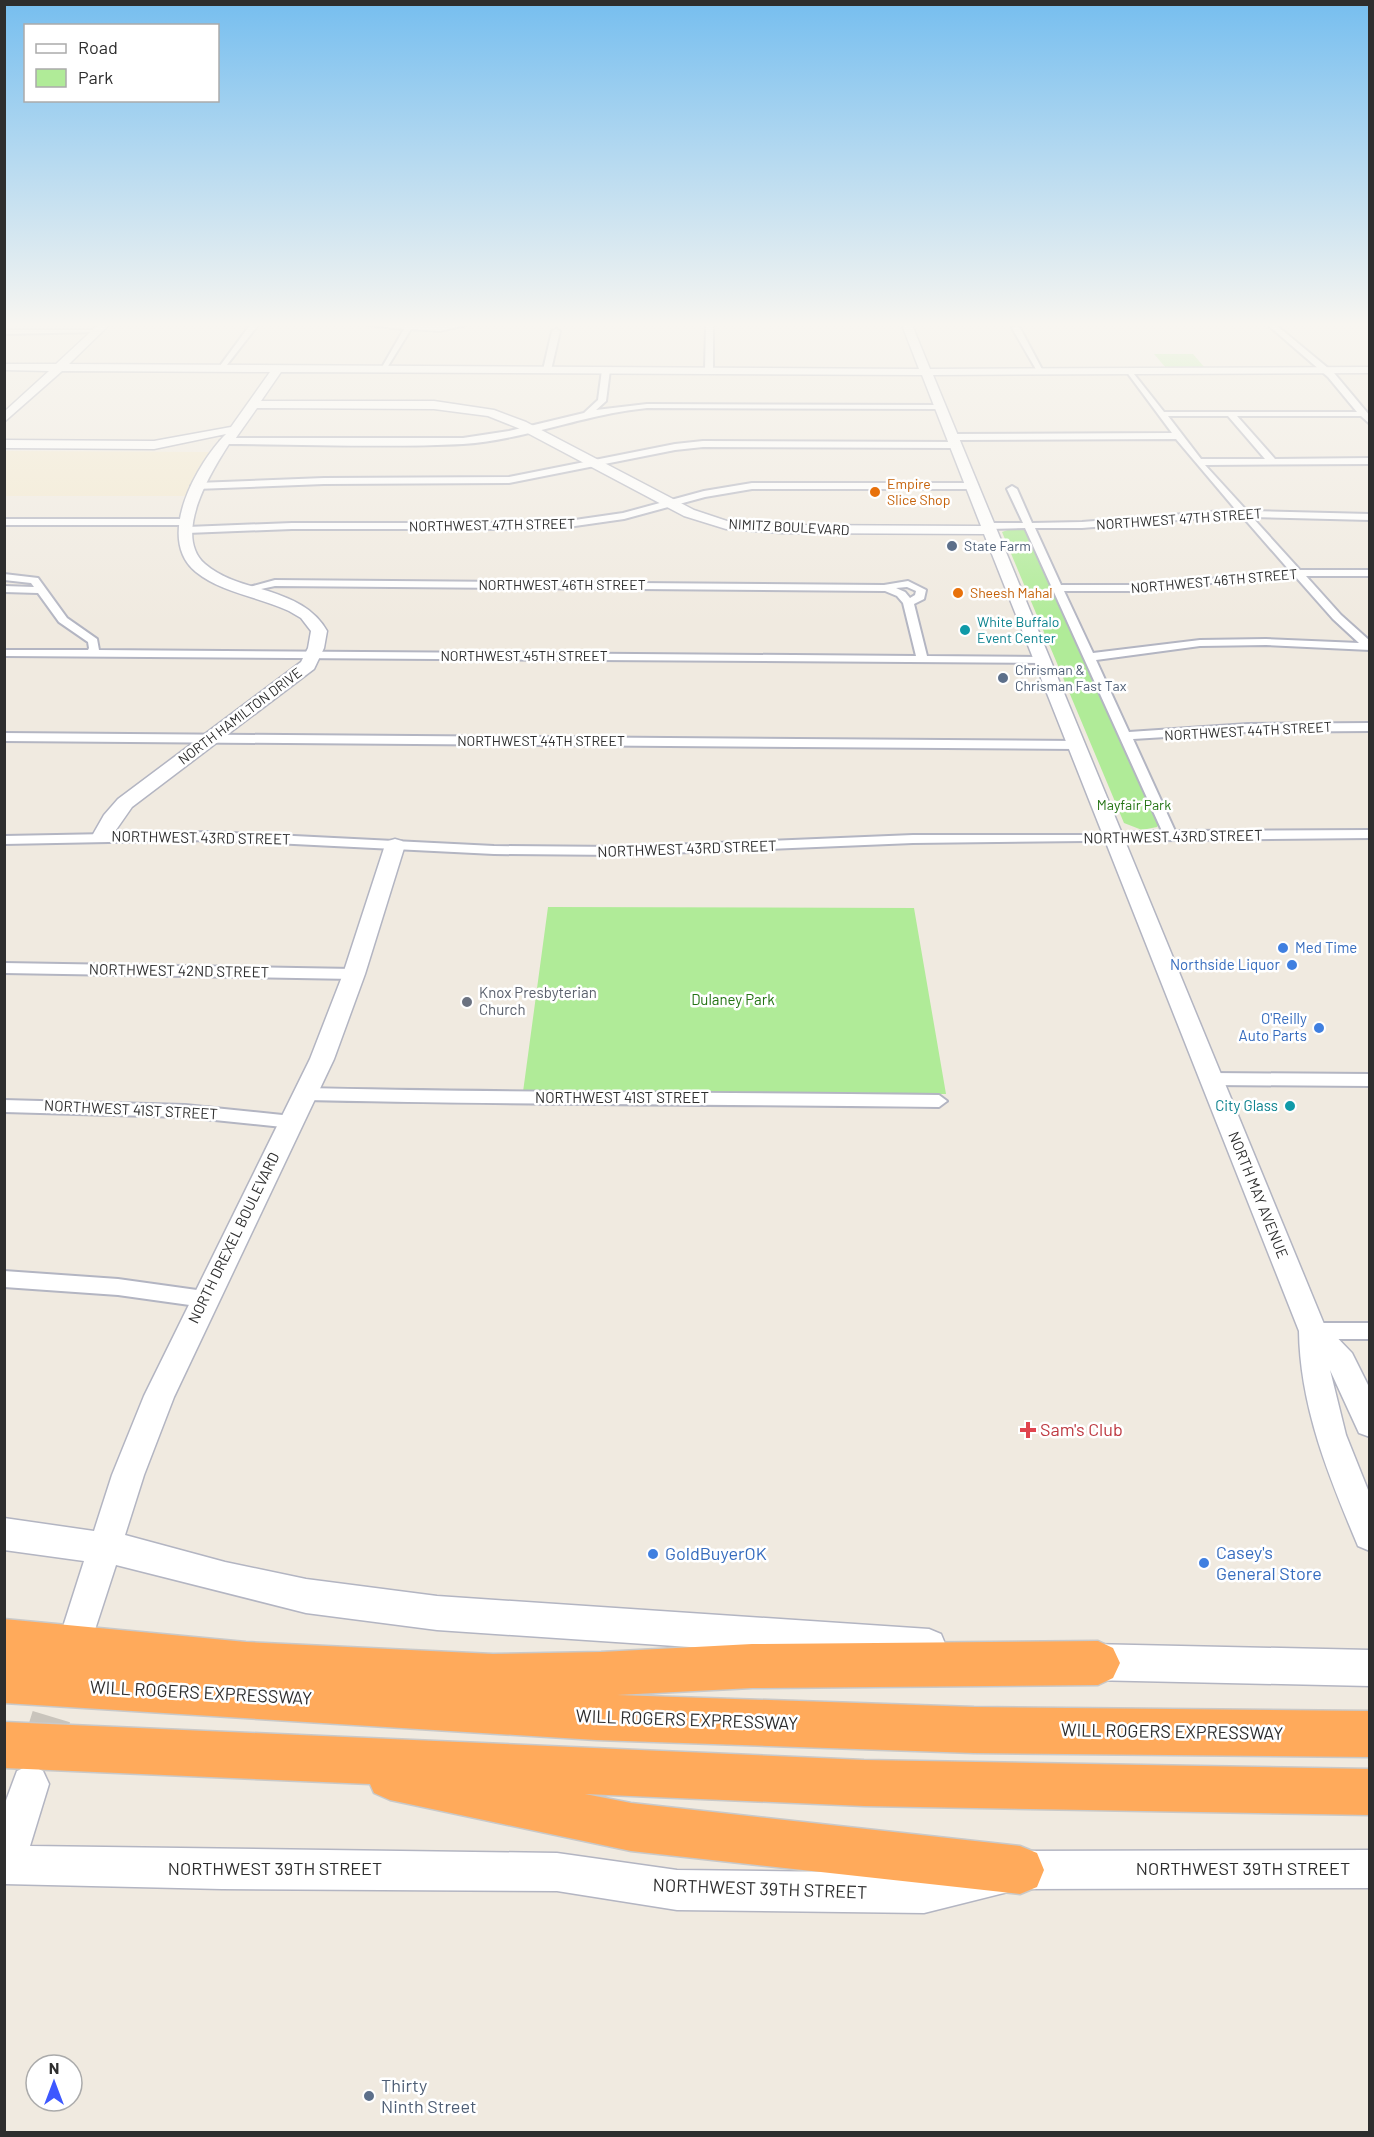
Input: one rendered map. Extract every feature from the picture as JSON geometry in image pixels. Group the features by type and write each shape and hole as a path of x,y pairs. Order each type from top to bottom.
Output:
{"highway":[{"path":"4,1641 246,1664 493,1676 601,1674 752,1666 1098,1663"},
{"name":"WILL ROGERS EXPRESSWAY","path":"15,1680 596,1717 974,1730 1370,1734"},
{"path":"4,1745 864,1783 1370,1792"},
{"path":"302,1759 631,1827 1020,1870"}],"street":[{"name":"NORTH HAMILTON DRIVE","path":"102,836 111,819 125,803 308,665 314,654 319,631 311,618 295,608 214,576 195,563 188,551 187,526 196,486 223,440 229,439 238,425"},
{"name":"NIMITZ BOULEVARD","path":"518,425 671,504 707,520 755,528 990,528"},
{"path":"4,447 223,440 452,441 482,439 545,425"},
{"name":"NORTH MAY AVENUE","path":"948,425 1313,1331 1342,1362 1370,1423"},
{"path":"1170,425 1198,462 1243,513 1337,617 1369,647"},
{"path":"1240,425 1272,461"},
{"path":"196,486 324,481 498,480 548,474 703,444 1178,436"},
{"path":"4,447 158,445 223,440"},
{"path":"1198,462 1370,461"},
{"name":"NORTHWEST 47TH STREET","path":"4,522 187,526 554,526 608,519 717,491 758,485 973,486"},
{"path":"1012,489 1031,526 1171,836"},
{"name":"NORTHWEST 47TH STREET","path":"990,528 1082,525 1243,513 1370,517"},
{"name":"NORTHWEST 46TH STREET","path":"1059,588 1148,588 1227,578 1299,573 1370,573"},
{"path":"4,578 30,578 63,620 93,641 95,648 92,653"},
{"name":"NORTHWEST 46TH STREET","path":"247,589 275,584 879,588 908,585 921,590 920,597 904,598 879,588"},
{"path":"4,589 40,590"},
{"path":"904,598 922,659"},
{"path":"1089,657 1200,644 1266,642 1369,647"},
{"name":"NORTHWEST 45TH STREET","path":"4,652 1043,660"},
{"name":"NORTHWEST 44TH STREET","path":"1126,736 1248,728 1370,727"},
{"name":"NORTHWEST 44TH STREET","path":"4,737 1077,745"},
{"name":"NORTHWEST 43RD STREET","path":"4,840 102,836 232,836 494,850 619,852 913,839 1370,834"},
{"name":"NORTH DREXEL BOULEVARD","path":"78,1633 105,1547 159,1396 204,1299 306,1094 354,974 395,845"},
{"name":"NORTHWEST 42ND STREET","path":"4,968 354,974"},
{"path":"1211,1079 1370,1080"},
{"name":"NORTHWEST 41ST STREET","path":"306,1094 514,1099 593,1096 939,1101"},
{"name":"NORTHWEST 41ST STREET","path":"4,1106 175,1111 292,1122"},
{"path":"4,1279 118,1287 204,1299"},
{"path":"1313,1331 1370,1331"},
{"name":"NORTH MAY AVENUE","path":"1313,1331 1312,1362 1345,1472 1370,1535"},
{"path":"4,1534 134,1552 271,1589 376,1606 473,1615 885,1641 1098,1663 1370,1668"},
{"path":"5,1866 30,1784"},
{"name":"NORTHWEST 39TH STREET","path":"5,1866 557,1872 677,1890 924,1893 1020,1870 1370,1869"}],"shaded area":[{"path":"5,451 212,453 187,496 5,496"}],"green space":[{"name":"Mayfair Park","path":"1013,528 1027,530 1159,824 1157,827 1142,830 1124,823 1002,532"},
{"name":"Dulaney Park","path":"548,907 914,908 946,1094 523,1092"}],"tunnel":[{"path":"40,1754 64,1675"}],"place":[{"name":"Empire Slice Shop","path":"875,492"},
{"name":"State Farm","path":"952,546"},
{"name":"Sheesh Mahal","path":"958,593"},
{"name":"White Buffalo Event Center","path":"965,630"},
{"name":"Chrisman & Chrisman Fast Tax","path":"1003,678"},
{"name":"Med Time","path":"1283,948"},
{"name":"Northside Liquor","path":"1292,965"},
{"name":"Knox Presbyterian Church","path":"467,1002"},
{"name":"O'Reilly Auto Parts","path":"1319,1028"},
{"name":"City Glass","path":"1290,1106"},
{"name":"Sam's Club","path":"1028,1430"},
{"name":"GoldBuyerOK","path":"653,1554"},
{"name":"Casey's General Store","path":"1204,1563"},
{"name":"Thirty Ninth Street","path":"369,2096"}]}
